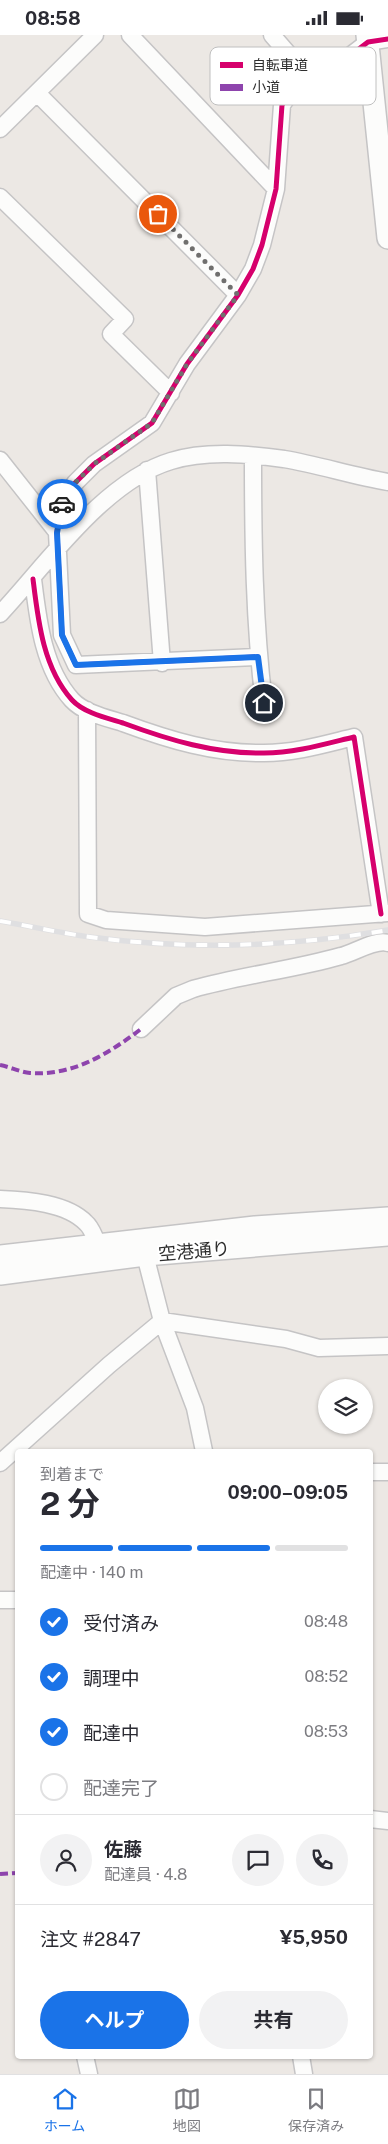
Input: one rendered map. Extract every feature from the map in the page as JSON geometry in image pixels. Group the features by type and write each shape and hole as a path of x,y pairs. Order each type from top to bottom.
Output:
{"street":[{"path":"0,129 95,35"},
{"path":"130,35 276,189"},
{"path":"272,35 282,47"},
{"path":"363,47 374,39"},
{"path":"376,67 388,238"},
{"path":"37,93 238,295"},
{"path":"258,657 162,663 76,665 62,635 57,533 61,506 75,483 94,464 152,423 187,364 238,295 253,269 262,245 276,189 282,105"},
{"path":"0,197 125,319 111,334 171,393"},
{"path":"0,615 57,550 92,514 148,470 190,456 253,457 282,459 388,482"},
{"path":"253,457 253,522 258,657 264,703"},
{"path":"0,460 57,533"},
{"path":"148,470 162,663"},
{"path":"33,579 38,626 52,667 63,689 74,702 87,710 163,737 200,747 233,752 265,753 303,749 354,737 385,913 205,927 106,920 88,913 87,710"},
{"path":"141,1029 176,997 193,989 318,963 356,952 382,941 388,943"},
{"path":"0,1199 32,1202 61,1209 78,1216 88,1225 98,1244"},
{"name":"空港通り","path":"0,1256 255,1227 388,1218"},
{"name":"空港通り","path":"0,1274 145,1255 388,1235"},
{"path":"145,1255 162,1321 195,1408 204,1449"},
{"path":"16,1449 162,1321 286,1339 320,1348 388,1346"},
{"path":"0,1463 15,1450"},
{"path":"373,1472 388,1473"},
{"path":"0,1600 15,1599"},
{"path":"373,1819 388,1821"},
{"path":"86,2059 89,2074"},
{"path":"302,2059 304,2074"}],"railway":[{"path":"0,921 90,937 164,944 202,945 239,945 314,940 388,930"}],"marked path":[{"path":"0,1065 30,1073 61,1071 103,1055 141,1029"},
{"path":"0,1874 15,1873"}],"cycle path":[{"path":"361,47 368,42 388,39"},
{"path":"258,657 76,665 62,635 57,532 61,506 75,483 94,464 152,423 187,364 238,295 253,269 262,245 276,189 282,105"},
{"path":"33,579 40,627 54,673 72,700 89,712 192,745 246,753 310,748 354,737 381,914"}],"way so far":[{"path":"62,504 75,483 94,464 152,423 187,364 238,295 158,214"}],"route":[{"path":"62,504 57,533 62,635 76,665 162,663 258,657 264,703"}]}
